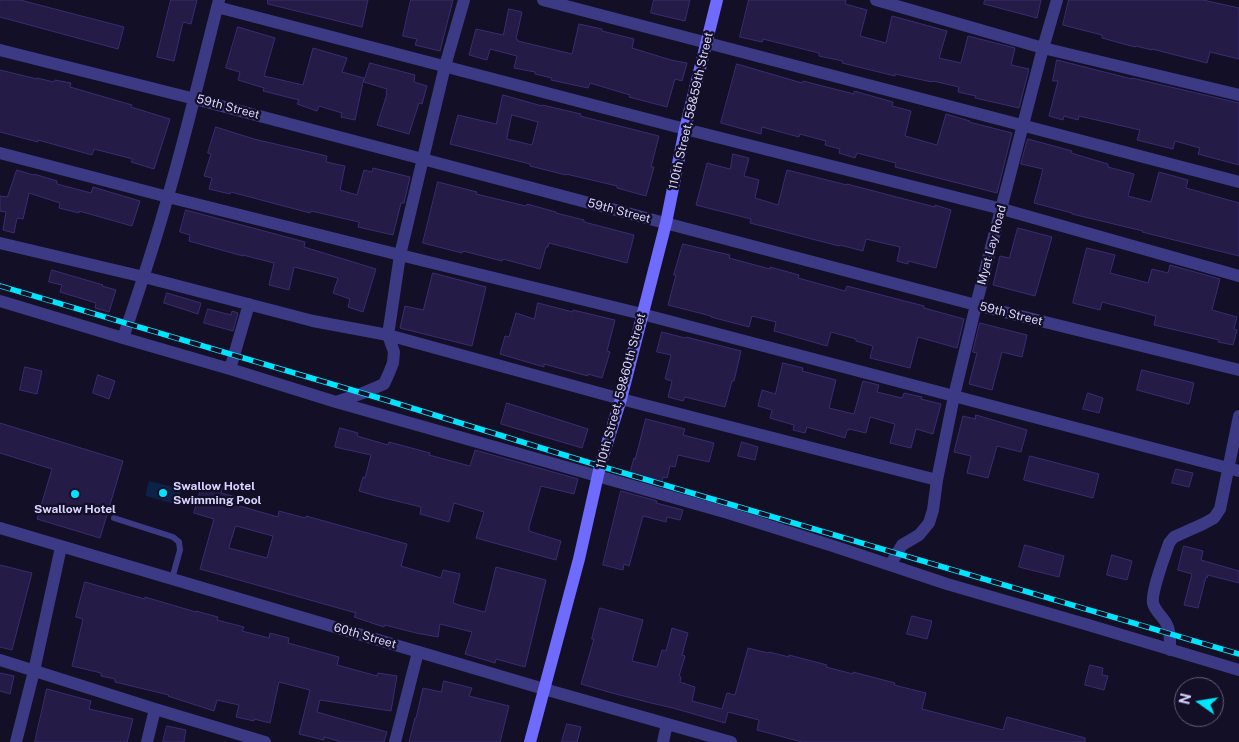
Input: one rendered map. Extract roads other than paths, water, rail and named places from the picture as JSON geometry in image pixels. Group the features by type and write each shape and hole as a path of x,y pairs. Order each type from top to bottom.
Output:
{"main road":[{"name":"110th Street, 58&59th Street","path":"666,223 685,129 717,0"},
{"name":"110th Street, 59&60th Street","path":"544,689 579,559 600,466 621,399 666,223"},
{"path":"530,742 544,689"}],"street":[{"path":"336,402 384,384 390,374 394,352 388,335 400,255 445,66 464,0"},
{"path":"543,0 1239,182"},
{"path":"876,0 1044,48 1239,95"},
{"name":"Myat Lay Road","path":"890,565 902,545 919,535 928,524 933,510 937,480 954,396 976,305 1057,0"},
{"path":"123,338 168,197 195,99 218,4 685,129 1002,208 1239,276"},
{"name":"59th Street","path":"0,50 195,99 976,305 1239,370"},
{"path":"0,153 168,197 642,314 1234,470"},
{"path":"0,243 144,277 313,321 388,335 621,399 937,480"},
{"path":"0,301 336,402 728,513 947,584 1239,670"},
{"path":"230,369 249,304"},
{"path":"1170,650 1168,627 1153,603 1154,593 1169,543 1174,537 1214,518 1220,509 1234,470 1239,416"},
{"name":"60th Street","path":"0,528 544,689 731,742"},
{"path":"16,742 62,547"},
{"path":"395,742 418,652"},
{"path":"0,660 265,742"},
{"path":"147,742 155,709"},
{"path":"663,742 667,724"}],"lane":[{"path":"114,518 173,537 180,542 180,550 172,579"}],"water":[{"name":"Swallow Hotel Swimming Pool","path":"149,481 181,489 178,505 146,496"}],"railway":[{"path":"0,286 389,401 600,466 1239,654"}],"place":[{"name":"Swallow Hotel Swimming Pool","path":"163,493"},
{"name":"Swallow Hotel","path":"75,494"}]}
